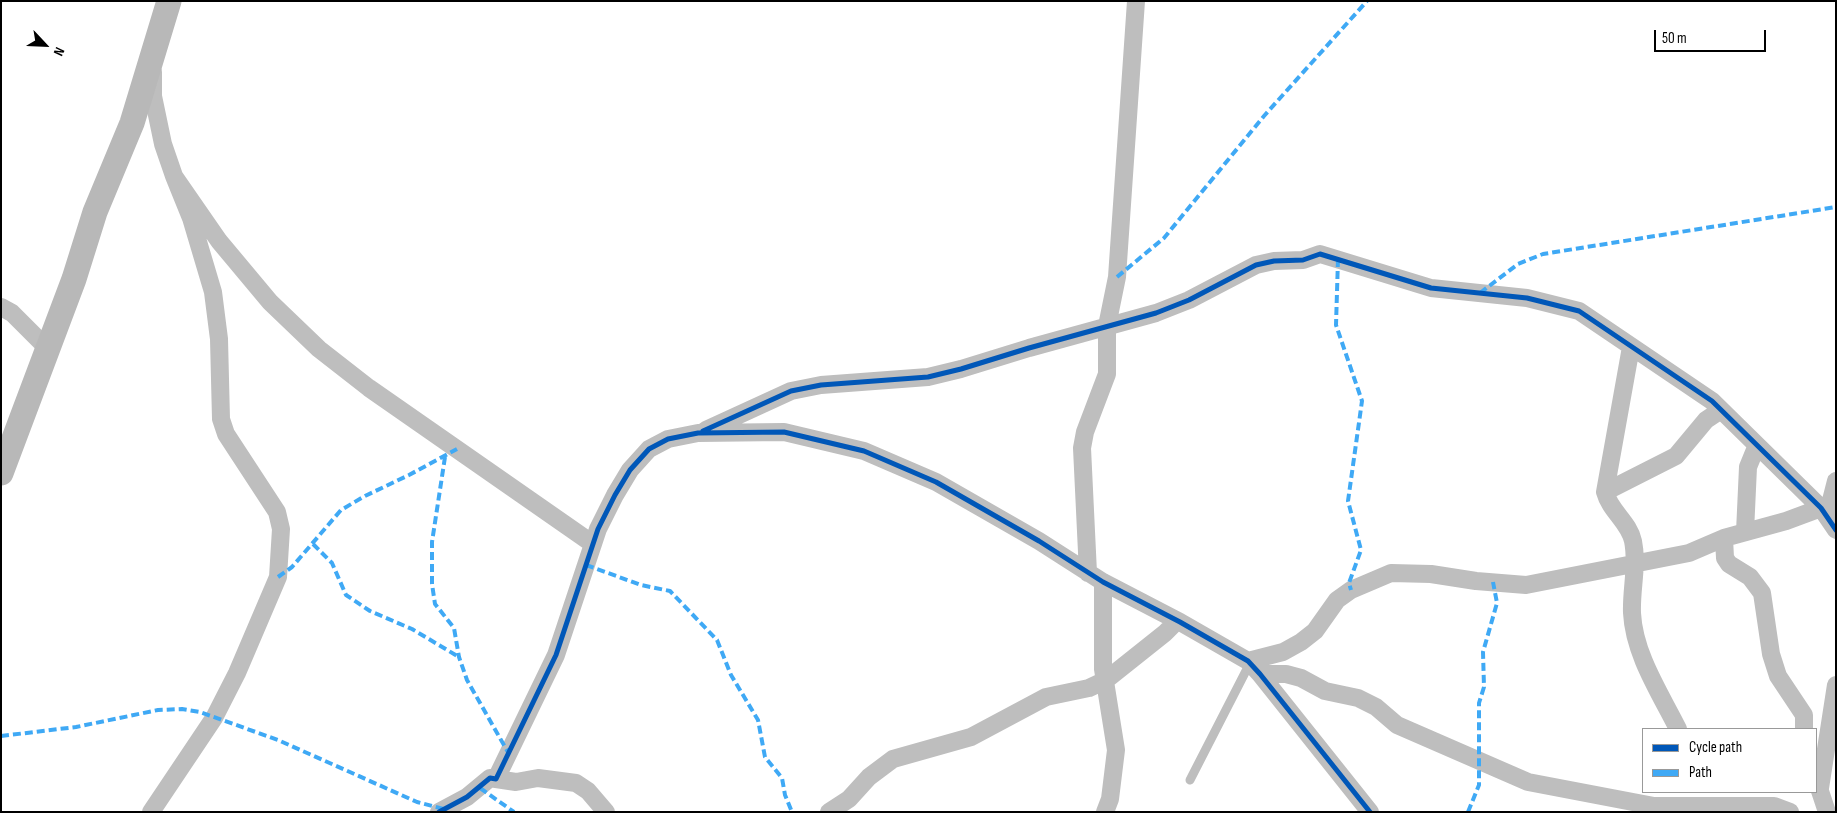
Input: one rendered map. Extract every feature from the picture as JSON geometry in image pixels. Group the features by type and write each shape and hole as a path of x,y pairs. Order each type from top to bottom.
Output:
{"street":[{"path":"1,473 74,279 95,212 132,123 169,1"},
{"path":"1106,812 1110,799 1116,750 1104,669 1082,448 1085,432 1107,374 1107,326 1117,277 1136,1"},
{"path":"150,812 214,718 237,673 278,577 281,529 277,512 226,434 221,419 219,339 214,292 191,218 163,144 154,96 153,56"},
{"path":"174,176 214,234 270,302 319,349 368,388 593,544"},
{"path":"698,433 792,391 821,385 928,377 1156,313 1189,300 1256,265 1274,261 1303,260 1320,254 1431,288 1528,298 1566,306 1595,320 1712,401 1828,518"},
{"path":"1,307 12,313 48,349"},
{"path":"1632,347 1605,492 1611,507 1629,529 1632,540 1635,564 1632,613 1642,655 1678,728"},
{"path":"1605,492 1676,456 1706,420 1721,410"},
{"path":"496,779 556,656 593,544 615,495 630,470 649,449 668,439 698,433 784,432 864,451 936,482 1096,578 1177,621 1253,666 1294,676 1325,690 1358,698 1376,707 1397,725 1528,782 1654,806 1716,803 1774,806 1790,812"},
{"path":"1745,532 1748,467 1757,445"},
{"path":"1828,518 1836,481"},
{"path":"1253,666 1301,642 1315,631 1328,610 1344,595 1358,586 1391,573 1431,574 1476,581 1526,585 1689,553 1724,538 1786,521 1828,518"},
{"path":"1724,538 1725,558 1729,564 1750,577 1762,593 1771,654 1778,676 1804,715 1804,728"},
{"path":"829,812 849,800 869,776 893,759 971,737 1046,697 1089,688 1106,680 1177,621"},
{"path":"1253,666 1370,812"},
{"path":"1827,812 1818,784 1836,685"},
{"path":"439,812 467,797 490,778 516,782 538,778 576,783 588,791 606,812"}],"lane":[{"path":"1190,780 1253,666"}],"marked path":[{"path":"1117,277 1164,238 1264,116 1367,1"},
{"path":"1480,293 1518,264 1543,254 1836,207"},
{"path":"1338,259 1336,325 1362,401 1348,501 1361,550 1349,583 1351,590"},
{"path":"278,577 292,567 341,510 457,449"},
{"path":"445,457 432,542 432,584 435,604 454,628 459,657 467,680 509,754"},
{"path":"313,544 332,563 346,595 370,611 412,629 459,657"},
{"path":"586,565 641,585 670,591 717,640 731,675 758,720 765,757 782,778 785,795 792,812"},
{"path":"1468,812 1479,785 1479,703 1484,687 1483,652 1497,603 1493,582"},
{"path":"1,736 76,727 158,710 182,709 200,712 278,740 417,802 444,809"},
{"path":"480,788 514,812"}],"cycle path":[{"path":"703,431 791,391 821,385 928,377 961,369 1156,313 1189,300 1256,265 1274,261 1303,260 1320,254 1431,288 1527,298 1579,311 1712,401 1821,508 1836,530"},
{"path":"439,812 467,797 490,778 496,779 556,655 598,529 630,470 649,449 668,439 698,433 784,432 864,451 936,482 1039,541 1103,582 1180,622 1248,661 1370,812"}]}
